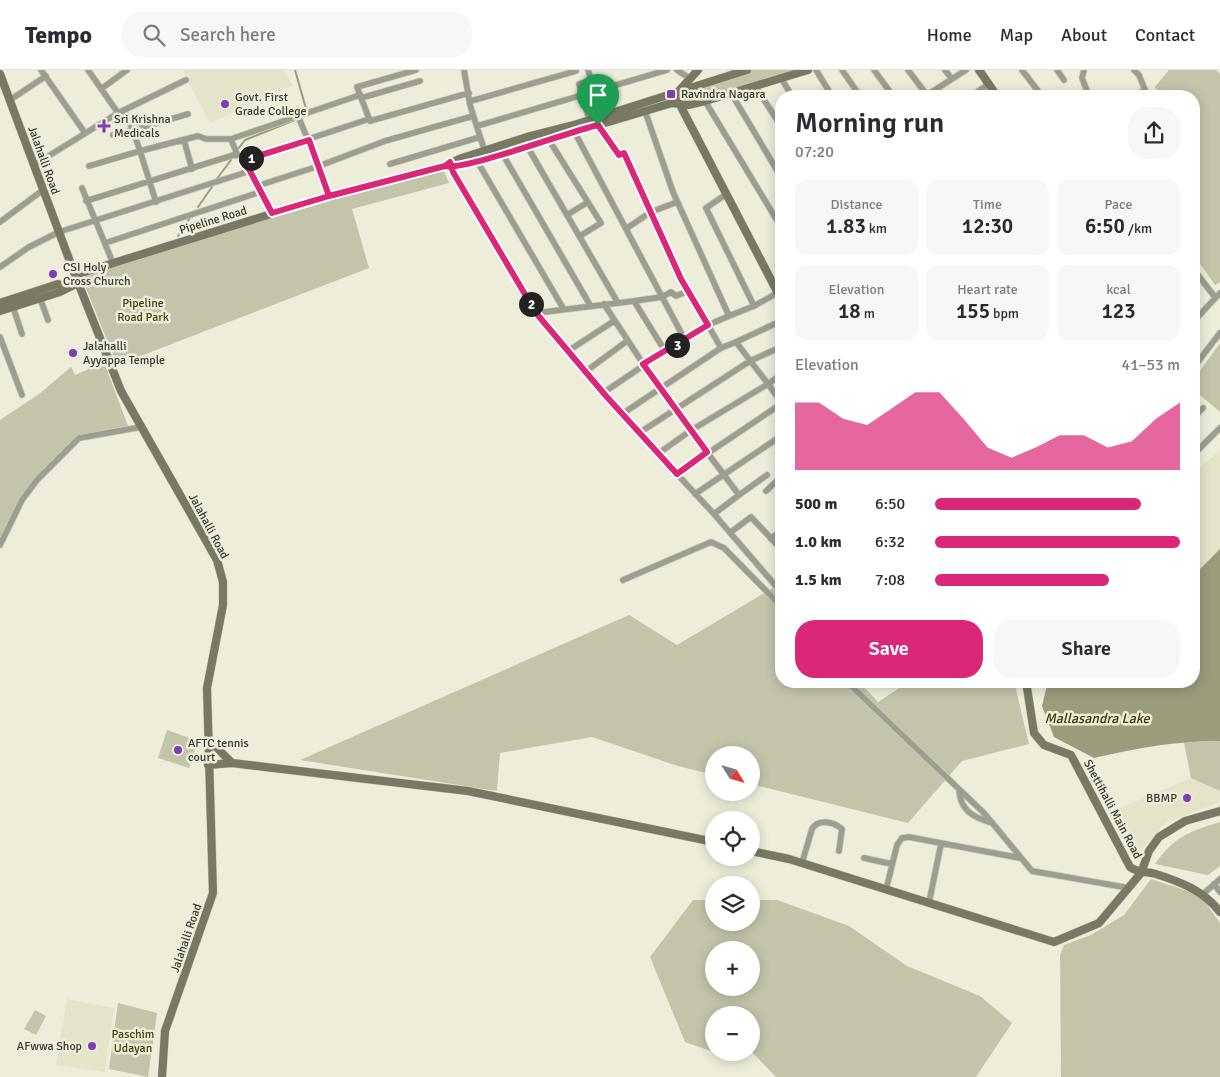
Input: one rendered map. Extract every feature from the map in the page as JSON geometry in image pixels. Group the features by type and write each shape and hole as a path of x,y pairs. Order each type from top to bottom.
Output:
{"main road":[{"path":"698,70 678,92 679,103 725,195 775,285"},
{"name":"Pipeline Road","path":"449,165 477,161 575,133 593,124 678,92 747,70"},
{"name":"Pipeline Road","path":"75,275 272,213 449,165 485,152 679,103 688,105 705,101 808,70"},
{"path":"979,70 993,90"},
{"name":"Jalahalli Road","path":"0,74 78,283 121,391 217,560 223,582 223,605 207,688 213,893 165,1030 162,1077"},
{"path":"0,311 60,292 68,286 78,283"},
{"path":"0,304 58,284 68,286"},
{"name":"Shettihalli Main Road","path":"1027,688 1034,734 1044,745 1071,755 1130,867 1141,874 1154,873 1203,894 1209,898 1220,912"},
{"path":"208,739 229,764"},
{"path":"209,778 229,764"},
{"path":"208,765 229,764 468,790 705,840"},
{"path":"760,853 802,863 1054,942 1099,923 1141,874 1148,851 1159,836 1185,821 1220,810"}],"street":[{"path":"41,70 84,134"},
{"path":"88,70 118,113"},
{"path":"101,89 127,70"},
{"path":"369,119 358,87 416,70"},
{"path":"465,70 473,116 485,152"},
{"path":"588,70 592,80 579,84 593,124 619,155 624,153 688,291 721,348"},
{"path":"477,126 667,70"},
{"path":"677,70 689,78"},
{"path":"816,70 828,90"},
{"path":"842,70 856,90"},
{"path":"874,70 889,90"},
{"path":"908,70 923,90"},
{"path":"945,70 952,79"},
{"path":"935,90 966,70"},
{"path":"1022,70 1037,90"},
{"path":"1057,70 1064,80"},
{"path":"1084,70 1082,78 1086,90"},
{"path":"1134,70 1139,75 1145,90"},
{"path":"471,101 576,71"},
{"path":"10,100 46,76"},
{"path":"782,78 789,90"},
{"path":"34,165 118,113 186,80"},
{"path":"89,166 198,136 206,139 232,139 361,96 420,82"},
{"path":"980,90 989,84"},
{"path":"755,86 775,117"},
{"path":"242,161 369,119 370,121 469,92"},
{"path":"731,93 775,167"},
{"path":"705,101 775,217"},
{"path":"124,110 133,130 156,202"},
{"path":"645,111 677,202 729,316"},
{"path":"113,135 188,114"},
{"path":"304,114 309,140 329,196"},
{"path":"105,243 259,189 385,141 473,116"},
{"path":"575,133 686,340"},
{"path":"390,164 480,137"},
{"path":"232,139 237,152 250,171 272,213"},
{"path":"184,140 192,168"},
{"path":"549,140 601,223 580,236"},
{"path":"527,146 618,302"},
{"path":"86,201 150,182 237,152"},
{"path":"502,154 590,305"},
{"path":"477,161 563,308"},
{"path":"449,165 536,313 603,393 731,532 775,585"},
{"path":"0,267 29,247 59,232 97,222 250,171"},
{"path":"82,188 113,263"},
{"path":"0,222 43,190"},
{"path":"725,195 706,208 754,306"},
{"path":"567,215 588,202"},
{"path":"627,228 651,212 677,202"},
{"path":"1200,276 1218,295 1200,314"},
{"path":"536,313 563,308 634,302 662,297 671,292 676,296 688,291"},
{"path":"603,393 643,364 686,340 708,325 775,296"},
{"path":"40,298 48,320"},
{"path":"634,302 665,351"},
{"path":"604,304 627,342 659,388 740,495"},
{"path":"13,307 22,334"},
{"path":"568,351 614,321"},
{"path":"622,414 721,348 775,324"},
{"path":"1200,359 1220,333"},
{"path":"0,337 22,395"},
{"path":"585,372 627,342"},
{"path":"736,342 775,394"},
{"path":"640,433 750,361 775,350"},
{"path":"659,454 690,431 775,379"},
{"path":"677,474 775,407"},
{"path":"0,545 22,500 36,480 79,438 141,427"},
{"path":"1200,448 1220,428"},
{"path":"695,494 775,440"},
{"path":"714,514 767,474"},
{"path":"766,491 775,483"},
{"path":"731,532 751,517 775,543"},
{"path":"771,539 775,535"},
{"path":"622,580 711,542 724,548 775,600"},
{"path":"853,688 959,789 992,823 1032,870 1129,888"},
{"path":"959,789 965,811 992,823"},
{"path":"802,863 812,829 815,824 820,822 836,824 842,829 839,851"},
{"path":"886,890 897,845 902,838 1020,858"},
{"path":"930,903 942,844"},
{"path":"864,858 892,864"},
{"path":"1203,894 1220,879"},
{"path":"1214,884 1220,892"}],"shaded area":[{"name":"Govt. First Grade College","path":"185,70 283,70 293,85 210,123 183,72"},
{"path":"1220,450 1220,549 1200,569 1200,468"},
{"path":"1191,778 1220,791 1220,802 1165,823 1144,847 1129,853 1108,813"},
{"path":"67,999 114,1008 105,1072 56,1065"}],"green space":[{"path":"752,70 802,70 701,101 694,88"},
{"path":"1169,70 1216,70 1220,74 1220,282 1215,285 1200,264 1200,90 1157,90 1155,87"},
{"name":"Pipeline Road Park","path":"443,169 449,183 352,209 369,268 117,365 84,283 80,283 77,275 328,197"},
{"path":"1220,343 1220,412 1200,395 1200,371"},
{"path":"104,362 128,426 79,435 35,479 0,540 0,420 39,394 71,367 75,375"},
{"path":"773,588 775,590 775,688 865,688 878,702 899,688 1016,688 1029,744 962,761 908,823 760,786 760,746 705,746 705,773 678,766 592,737 500,753 497,791 300,760 629,615 677,645"},
{"name":"AFTC tennis court","path":"167,730 198,741 189,768 158,758"},
{"path":"1220,741 1220,791 1191,778 1184,742"},
{"path":"1220,822 1220,866 1208,875 1155,864 1169,847 1183,836"},
{"path":"1151,879 1200,895 1220,923 1220,1077 1061,1077 1060,955 1064,945 1091,935 1124,915"},
{"path":"693,900 705,900 705,931 760,931 760,900 777,900 849,926 907,966 980,996 1012,1023 976,1077 776,1077 760,1060 760,1006 705,1006 705,1049 685,1042 650,957"},
{"name":"Paschim Udayan","path":"118,1003 157,1013 148,1077 109,1069"},
{"path":"35,1010 46,1016 36,1035 24,1029"}],"water":[{"name":"Mallasandra Lake","path":"1220,549 1220,741 1156,746 1094,758 1054,737 1042,706 1046,688 1200,688 1200,569"}],"waterway":[{"path":"295,70 307,112"},
{"path":"238,149 245,140 295,120"},
{"path":"216,180 231,160"},
{"path":"198,207 214,184"},
{"path":"178,236 190,218"}],"place":[{"name":"Ravindra Nagara","path":"671,94"},
{"name":"Govt. First Grade College","path":"225,104"},
{"name":"Sri Krishna Medicals","path":"104,126"},
{"name":"CSI Holy Cross Church","path":"53,274"},
{"name":"Jalahalli Ayyappa Temple","path":"73,353"},
{"name":"AFTC tennis court","path":"178,750"},
{"name":"BBMP","path":"1187,798"},
{"name":"AFwwa Shop","path":"92,1046"}],"route":[{"path":"598,125 452,168 445,166 272,213 250,171 242,161 309,140 329,196 445,166 450,162 452,168 453,172 536,313 606,396 677,474 707,452 643,364 686,340 708,325 681,279 624,153 619,155 598,125"}]}
